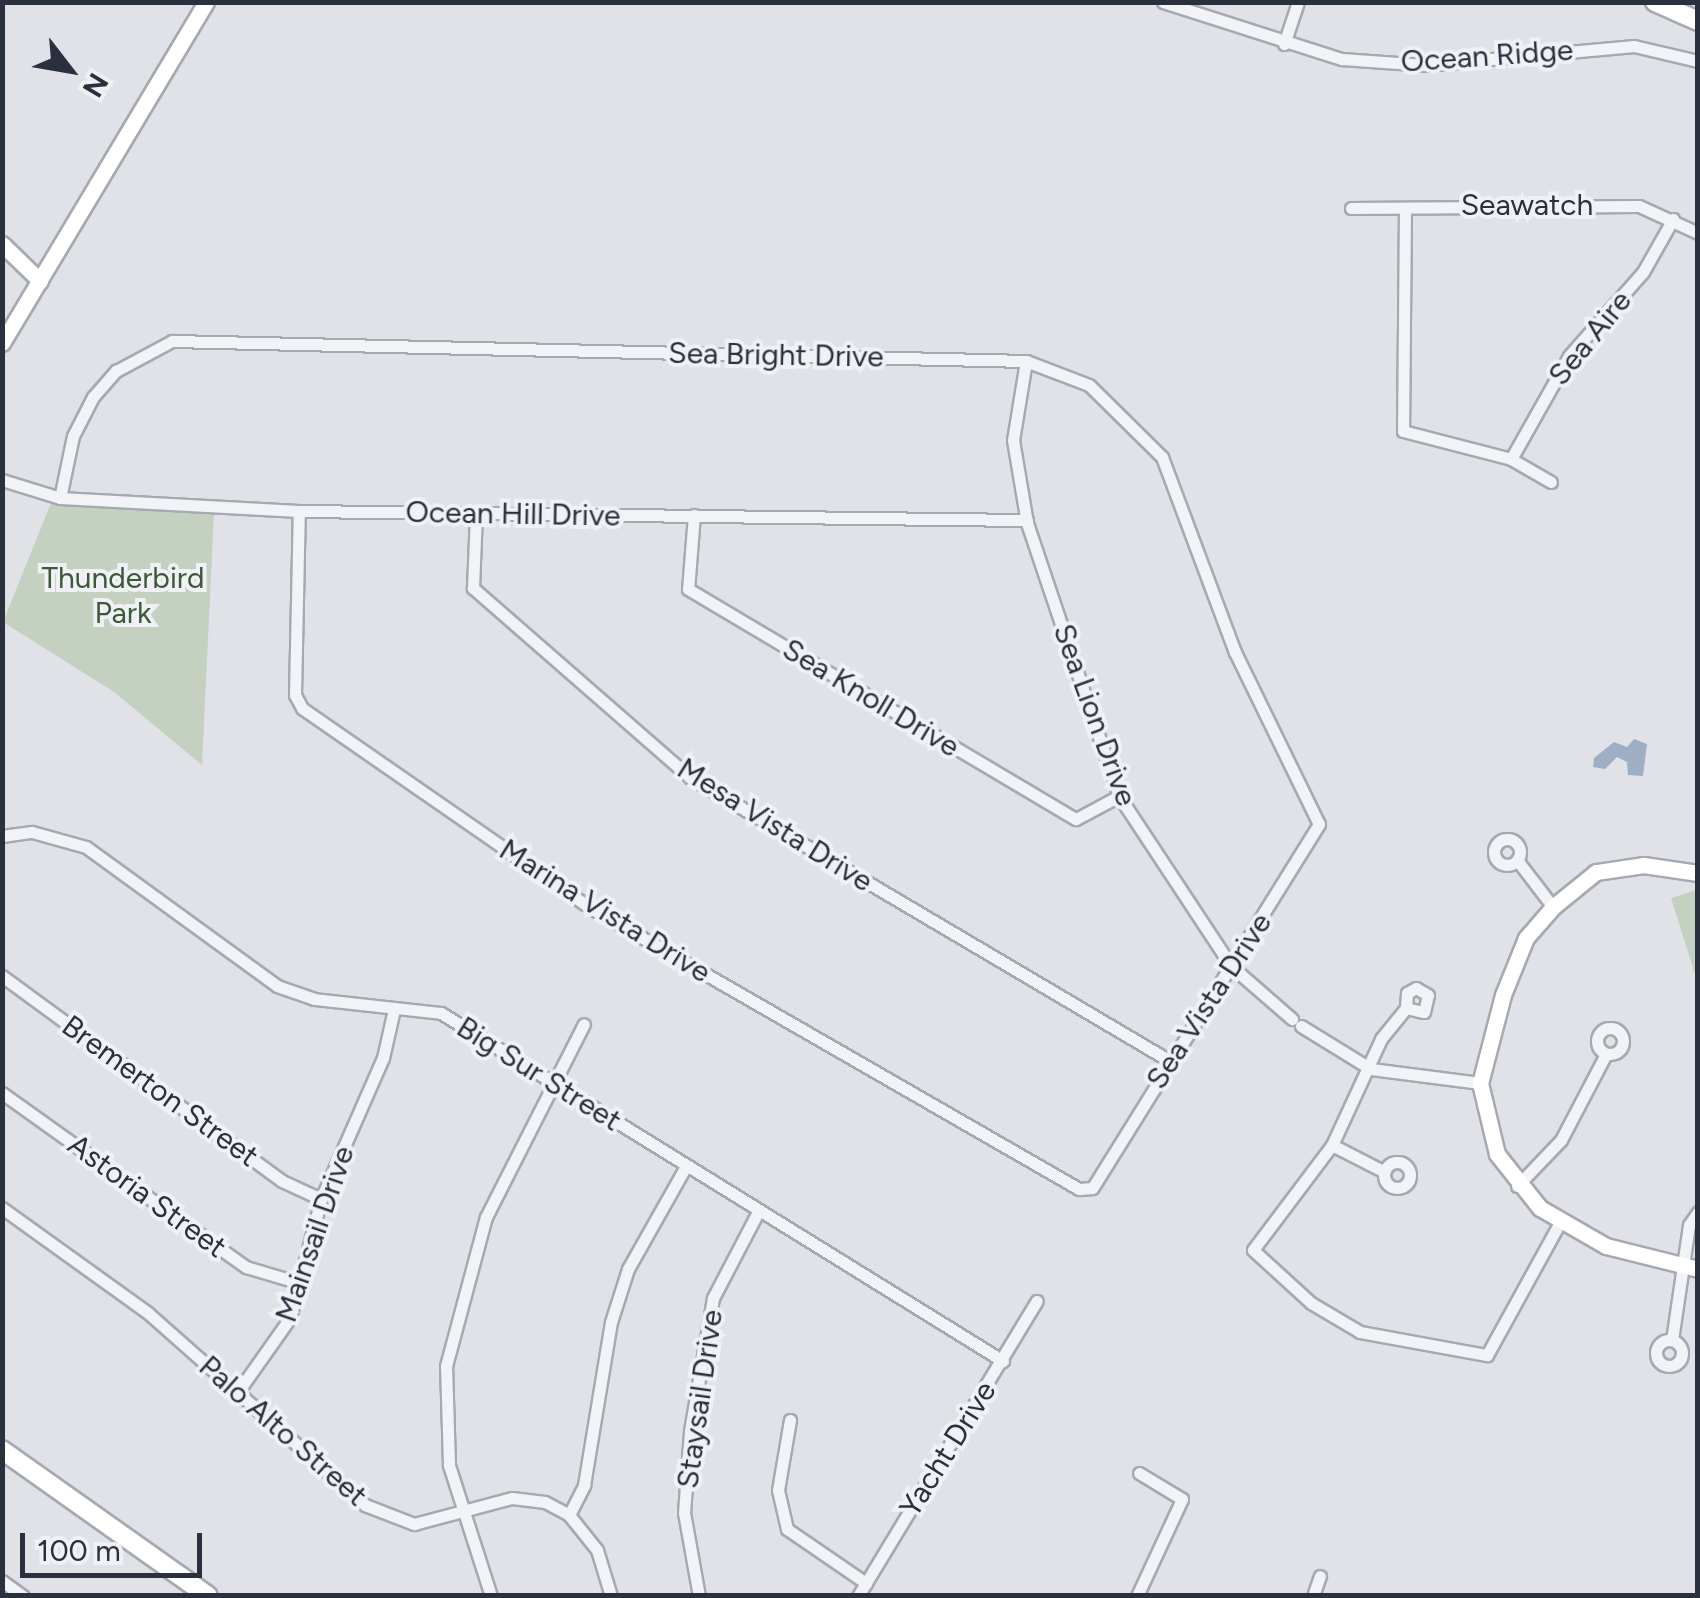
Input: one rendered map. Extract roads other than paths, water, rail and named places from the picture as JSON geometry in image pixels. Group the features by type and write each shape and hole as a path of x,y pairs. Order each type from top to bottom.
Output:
{"main road":[{"path":"1654,2 1698,21"},
{"path":"2,1450 208,1596"}],"street":[{"path":"2,343 206,2"},
{"name":"Ocean Ridge","path":"1163,2 1284,44 1342,59 1426,65 1634,46 1698,61"},
{"path":"1284,44 1298,2"},
{"name":"Seawatch","path":"1351,208 1639,206 1698,232"},
{"path":"1405,208 1403,432 1511,459 1551,482"},
{"name":"Sea Aire","path":"1511,459 1569,356 1644,272 1674,219"},
{"path":"2,244 40,282"},
{"name":"Sea Bright Drive","path":"60,498 73,436 93,397 116,371 172,341 1026,361 1090,386 1162,457 1235,652 1315,813"},
{"name":"Sea Lion Drive","path":"1026,361 1013,440 1027,520 1119,796 1232,966 1296,1022 1370,1069 1480,1082"},
{"name":"Ocean Hill Drive","path":"2,480 60,498 300,511 1027,520"},
{"name":"Marina Vista Drive","path":"300,511 295,695 302,708 589,906 1066,1184 1092,1188"},
{"name":"Mesa Vista Drive","path":"476,514 472,588 691,778 1170,1060"},
{"name":"Sea Knoll Drive","path":"694,515 688,589 1076,819 1119,796"},
{"name":"Sea Vista Drive","path":"1092,1188 1315,834 1315,813"},
{"name":"Big Sur Street","path":"3,836 32,832 86,847 277,986 314,999 441,1013 555,1080 685,1168 1003,1360"},
{"path":"1517,860 1554,907"},
{"path":"1691,1268 1626,1253 1560,1222 1517,1186 1489,1135 1480,1082 1502,995 1526,938 1554,907 1596,872 1644,866 1698,873"},
{"name":"Bremerton Street","path":"2,976 282,1181 320,1199"},
{"path":"1406,1008 1381,1039 1332,1145 1253,1250 1311,1303 1360,1332 1488,1356 1560,1222"},
{"name":"Mainsail Drive","path":"236,1393 275,1346 300,1283 320,1199 383,1058 394,1009"},
{"path":"491,1596 462,1516 442,1423 453,1324 486,1217 584,1024"},
{"path":"1517,1186 1562,1140 1606,1054"},
{"name":"Astoria Street","path":"2,1093 246,1267 300,1283"},
{"path":"1332,1145 1385,1172"},
{"path":"610,1596 596,1550 569,1515 584,1485 611,1322 628,1268 685,1168"},
{"name":"Palo Alto Street","path":"2,1208 148,1313 330,1479 386,1517 414,1524 462,1516 528,1497 569,1515"},
{"name":"Staysail Drive","path":"699,1596 684,1514 690,1431 713,1298 758,1212"},
{"path":"1672,1340 1691,1268 1689,1225 1698,1212"},
{"name":"Yacht Drive","path":"858,1596 1036,1302"},
{"path":"790,1420 778,1490 787,1529 866,1583"},
{"path":"1137,1596 1182,1498 1139,1473"},
{"path":"1313,1596 1320,1576"},
{"path":"2,1582 24,1596"}],"water":[{"path":"1634,739 1647,744 1643,776 1628,775 1627,762 1617,757 1605,769 1593,767 1594,758 1614,742 1627,747"}],"park label":[{"name":"Thunderbird Park","path":"123,595"}]}
